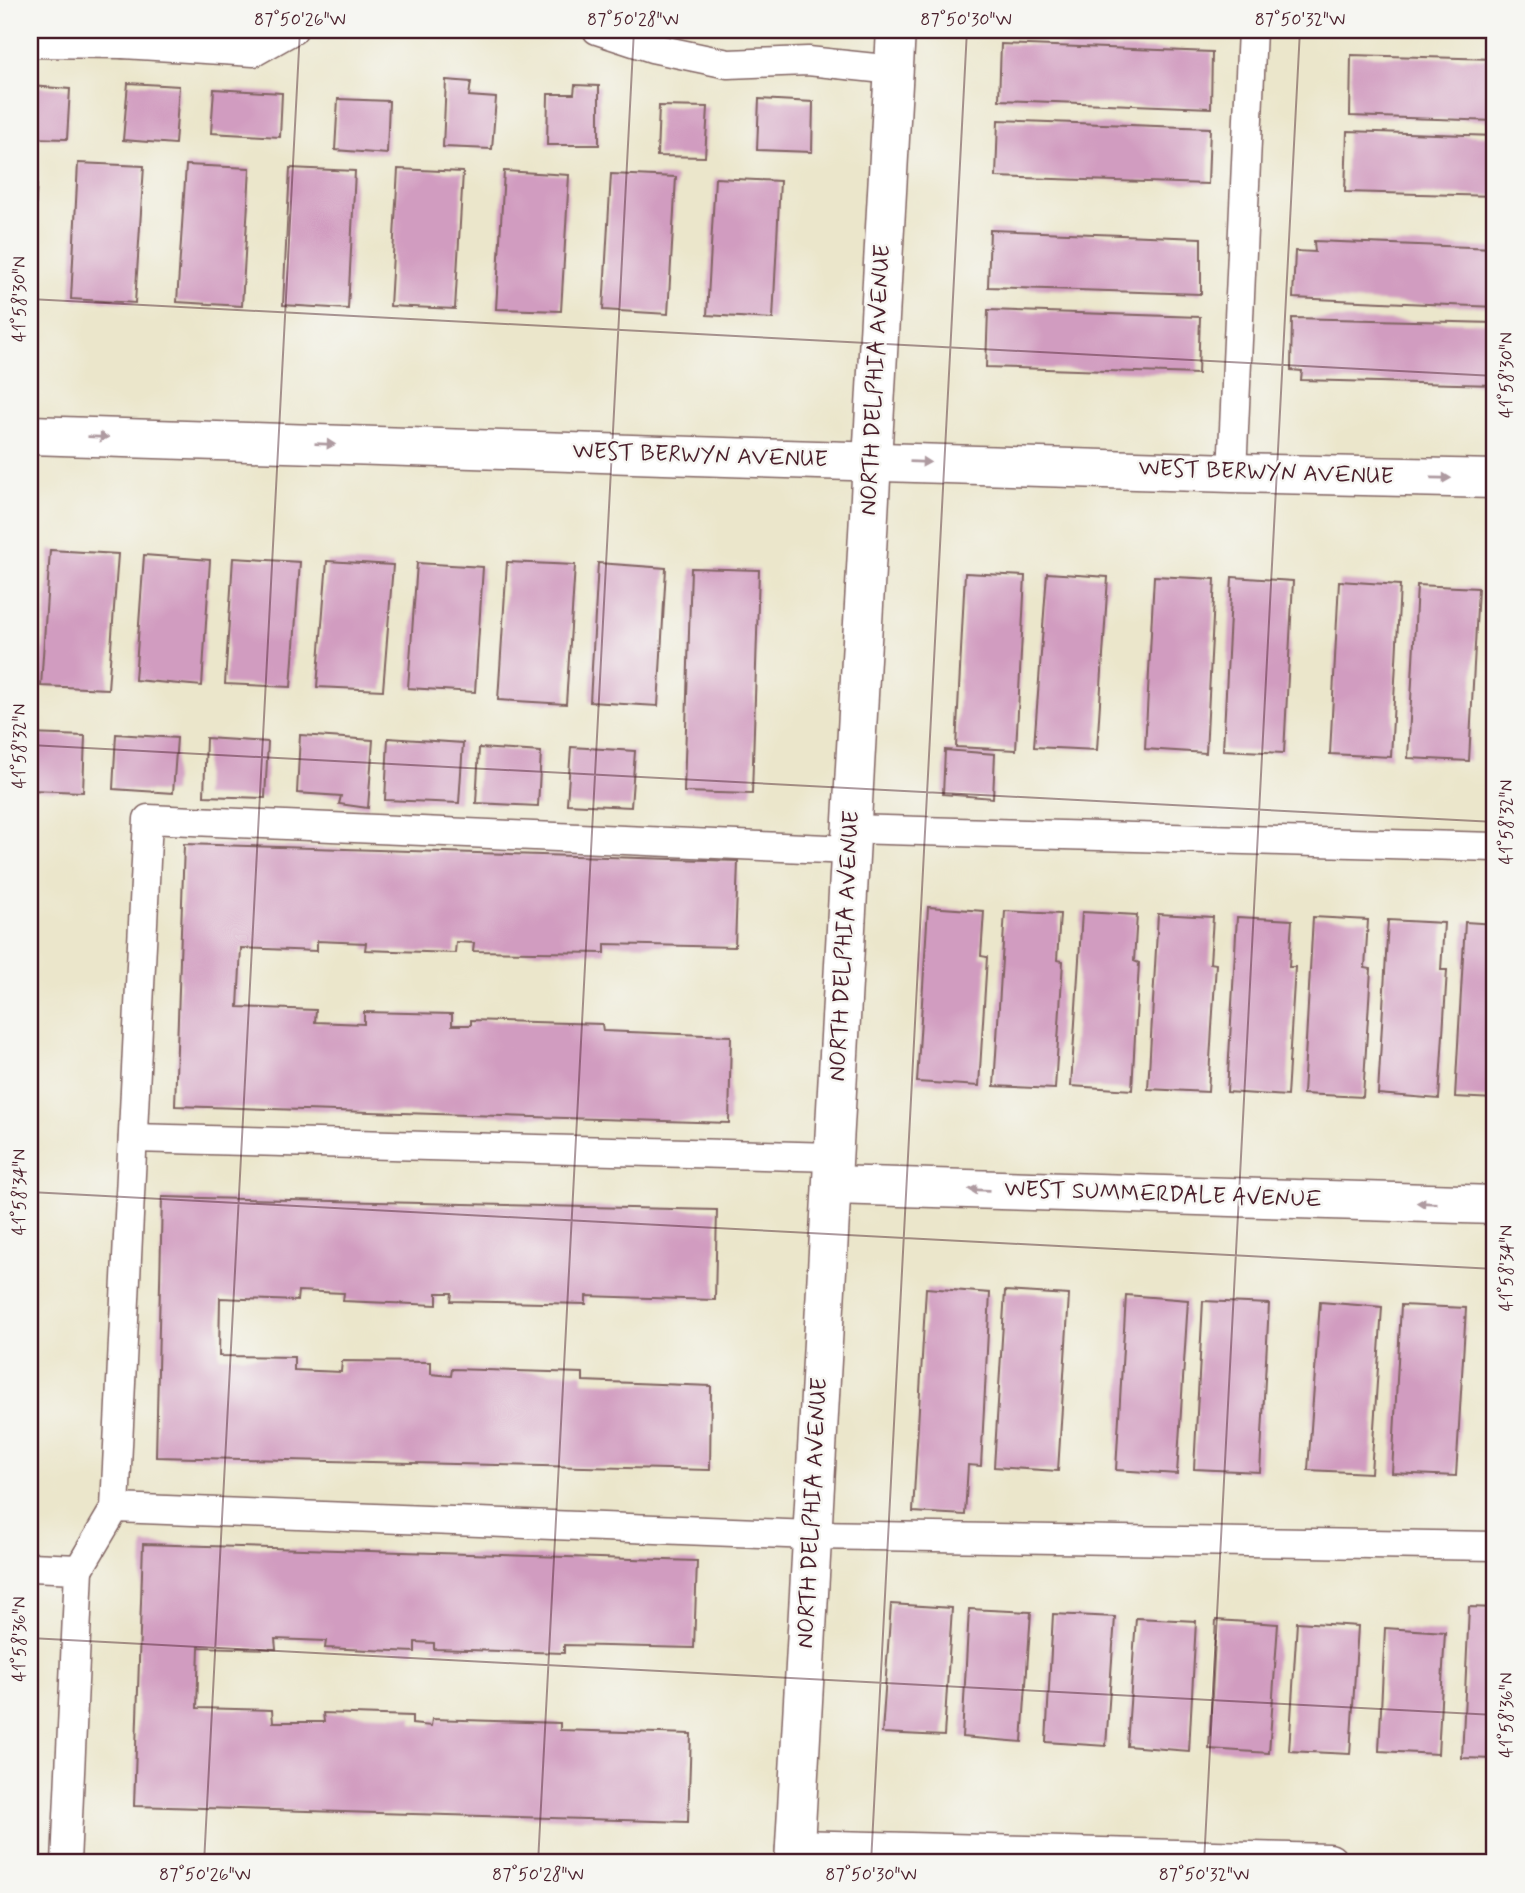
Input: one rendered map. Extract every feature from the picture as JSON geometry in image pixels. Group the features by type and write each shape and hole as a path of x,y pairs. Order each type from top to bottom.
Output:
{"street":[{"name":"NORTH DELPHIA AVENUE","path":"794,1856 896,30"},
{"name":"WEST BERWYN AVENUE","path":"30,435 1495,479"},
{"name":"WEST SUMMERDALE AVENUE","path":"832,1171 1495,1205"},
{"path":"794,1856 1305,1863"}],"lane":[{"path":"30,43 123,37 254,52 293,30"},
{"path":"597,30 652,48 728,65 808,61 894,70"},
{"path":"1232,473 1252,30"},
{"path":"66,1863 79,1569 115,1508 148,819 851,839 1495,847"},
{"path":"133,1138 832,1171"},
{"path":"115,1508 812,1535 1495,1546"},
{"path":"30,1567 79,1569"}],"building":[{"path":"1001,44 1212,52 1211,108 999,100"},
{"path":"1351,55 1495,59 1495,121 1350,116"},
{"path":"446,80 471,82 469,96 496,98 492,149 443,147"},
{"path":"128,83 179,86 175,144 123,140"},
{"path":"575,85 599,86 599,145 547,145 548,94 574,94"},
{"path":"30,86 70,89 67,139 30,138"},
{"path":"214,89 282,93 280,137 211,133"},
{"path":"338,99 389,101 387,154 335,150"},
{"path":"759,99 813,102 812,152 757,150"},
{"path":"659,106 708,107 705,157 657,156"},
{"path":"998,120 1210,128 1208,184 996,177"},
{"path":"1347,131 1495,136 1495,196 1345,192"},
{"path":"30,162 38,163 32,265 30,265"},
{"path":"78,163 144,166 135,303 71,299"},
{"path":"186,165 250,168 242,306 177,302"},
{"path":"290,168 355,171 348,309 283,305"},
{"path":"398,169 463,172 455,309 390,306"},
{"path":"504,171 569,175 561,311 496,309"},
{"path":"611,174 676,177 668,314 603,310"},
{"path":"715,178 780,181 773,319 707,315"},
{"path":"990,230 1201,238 1201,294 988,287"},
{"path":"1314,241 1495,248 1495,307 1293,298 1295,251 1315,252"},
{"path":"988,310 1200,317 1198,374 986,367"},
{"path":"1292,318 1495,323 1495,385 1301,380 1302,371 1291,370"},
{"path":"50,550 118,554 108,689 41,686"},
{"path":"144,555 210,560 202,686 135,680"},
{"path":"233,558 300,562 291,687 225,684"},
{"path":"327,561 393,565 383,690 317,687"},
{"path":"507,562 575,565 566,704 498,700"},
{"path":"417,563 483,567 475,692 408,688"},
{"path":"598,563 666,568 658,706 590,702"},
{"path":"691,568 759,570 752,794 684,792"},
{"path":"965,573 1025,576 1016,750 956,747"},
{"path":"1047,573 1108,577 1097,750 1034,747"},
{"path":"1154,576 1215,579 1206,753 1145,749"},
{"path":"1232,577 1293,581 1284,753 1223,750"},
{"path":"1339,581 1400,585 1391,757 1330,754"},
{"path":"1417,585 1478,588 1469,761 1408,758"},
{"path":"30,734 85,736 83,792 30,790"},
{"path":"116,734 177,738 173,793 113,789"},
{"path":"300,735 373,740 368,808 339,804 341,796 297,793"},
{"path":"206,738 268,742 265,798 204,796"},
{"path":"388,738 463,743 459,803 385,800"},
{"path":"571,747 635,751 631,807 567,804"},
{"path":"479,748 541,752 538,806 476,803"},
{"path":"945,750 995,754 993,798 943,794"},
{"path":"184,844 738,861 735,947 605,944 605,953 473,951 474,943 456,942 455,953 365,950 366,943 317,941 317,951 241,948 238,1007 316,1010 315,1022 364,1024 364,1012 452,1014 452,1025 471,1025 471,1020 602,1024 603,1031 731,1036 729,1123 175,1106"},
{"path":"928,907 984,911 981,956 987,957 979,1086 917,1082"},
{"path":"1005,911 1060,914 1057,960 1063,961 1055,1089 994,1086"},
{"path":"1082,912 1137,915 1134,961 1139,963 1132,1090 1071,1086"},
{"path":"1158,914 1213,917 1210,963 1216,964 1208,1092 1148,1089"},
{"path":"1237,917 1292,920 1289,967 1295,967 1287,1096 1227,1092"},
{"path":"1313,917 1368,920 1365,968 1371,969 1363,1097 1303,1094"},
{"path":"1388,920 1444,923 1441,970 1447,970 1439,1099 1378,1094"},
{"path":"1465,922 1495,924 1495,1099 1455,1097"},
{"path":"162,1197 717,1210 715,1300 586,1296 586,1304 451,1301 452,1293 437,1293 437,1305 343,1301 344,1293 298,1291 297,1301 220,1298 219,1356 294,1357 294,1370 341,1372 342,1361 431,1362 431,1374 451,1376 452,1369 583,1373 583,1381 711,1386 710,1470 156,1457"},
{"path":"926,1288 990,1293 981,1466 968,1465 965,1515 913,1512"},
{"path":"1005,1291 1069,1295 1058,1471 994,1467"},
{"path":"1126,1295 1188,1300 1177,1474 1116,1470"},
{"path":"1203,1301 1269,1304 1260,1472 1194,1469"},
{"path":"1320,1302 1382,1307 1371,1473 1308,1470"},
{"path":"1401,1305 1466,1308 1456,1476 1392,1473"},
{"path":"143,1544 697,1561 694,1648 564,1645 564,1653 434,1649 434,1643 415,1642 415,1652 325,1648 326,1641 275,1639 276,1649 199,1647 197,1708 272,1710 273,1722 324,1722 323,1713 412,1716 412,1724 431,1726 432,1719 560,1723 560,1730 691,1734 688,1822 134,1806"},
{"path":"891,1604 952,1608 944,1736 882,1733"},
{"path":"1469,1607 1495,1608 1495,1759 1462,1758"},
{"path":"969,1609 1031,1612 1022,1742 962,1737"},
{"path":"1053,1614 1115,1617 1106,1746 1046,1742"},
{"path":"1136,1618 1196,1621 1189,1751 1127,1746"},
{"path":"1216,1620 1278,1624 1269,1753 1209,1749"},
{"path":"1297,1622 1358,1626 1350,1754 1289,1751"},
{"path":"1385,1628 1445,1632 1438,1754 1379,1751"}]}
